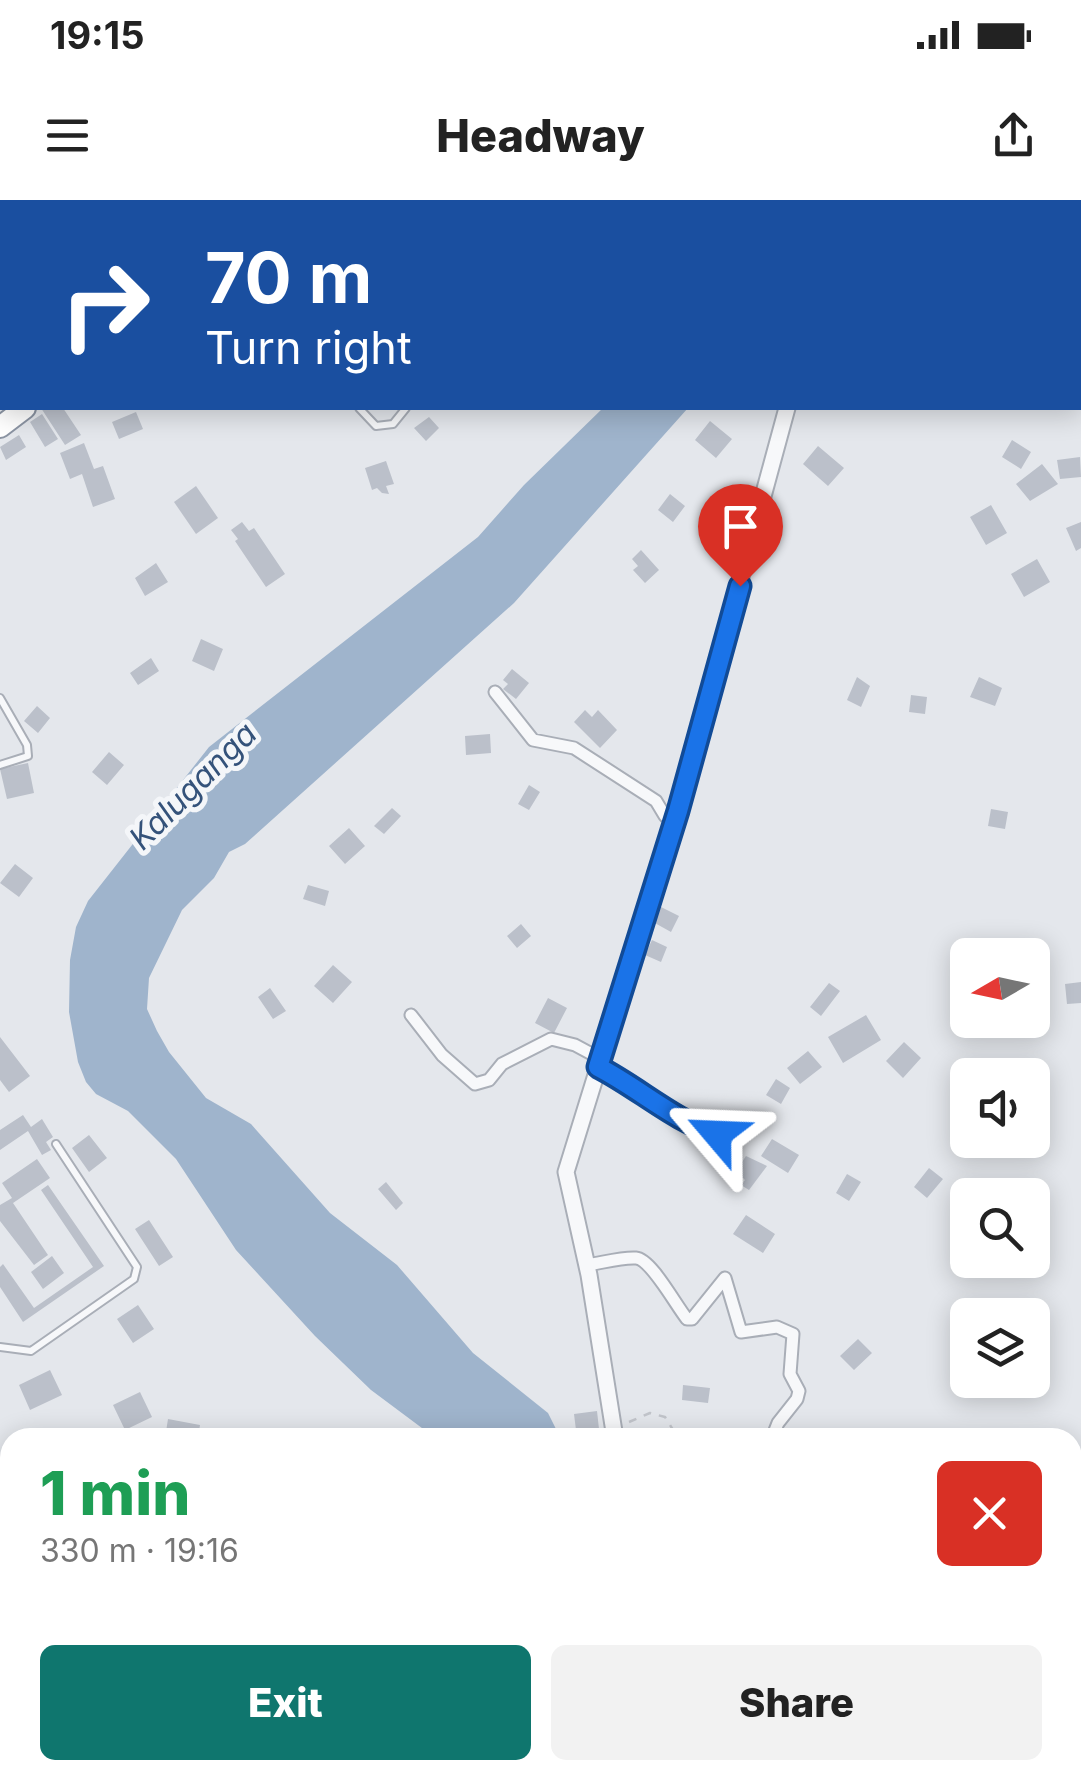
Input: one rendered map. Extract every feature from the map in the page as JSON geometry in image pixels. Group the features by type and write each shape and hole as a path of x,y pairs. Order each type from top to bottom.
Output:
{"highway":[{"path":"0,427 22,410"}],"street":[{"path":"614,1428 587,1265 566,1172 678,811 787,410"},
{"path":"495,692 534,740 574,748 656,801 665,816 678,811"},
{"path":"412,1015 442,1055 475,1084 489,1080 502,1064 551,1039 575,1045 694,1127 717,1134 745,1134"},
{"path":"587,1265 638,1258 654,1266 662,1288 686,1318 692,1319 726,1278 742,1332 777,1328 793,1334 790,1374 798,1390 797,1400 776,1428"}],"lane":[{"path":"361,410 376,426 393,424 404,410"},
{"path":"0,698 27,745 28,756 0,765"},
{"path":"0,1347 30,1351 134,1279 138,1266 56,1144"}],"path":[{"path":"625,1428 650,1413 665,1417 672,1428"}],"water":[{"name":"Kaluganga","path":"601,410 686,410 514,603 245,844 229,852 214,878 182,910 149,978 147,1009 157,1031 206,1098 251,1124 330,1213 397,1265 473,1353 548,1413 556,1428 422,1428 371,1390 315,1336 236,1250 176,1159 128,1111 96,1094 86,1082 78,1062 69,1012 70,960 76,927 88,901 209,747 478,537 524,485"}],"building":[{"path":"42,410 64,410 81,435 65,445"},
{"path":"136,412 143,429 119,439 112,422"},
{"path":"42,414 58,439 45,447 30,422"},
{"path":"429,417 439,428 426,441 414,428"},
{"path":"710,421 732,439 716,458 695,440"},
{"path":"19,435 26,447 6,460 0,447"},
{"path":"1012,440 1031,452 1021,469 1002,457"},
{"path":"84,443 94,469 103,466 115,499 93,507 82,474 70,479 60,453"},
{"path":"818,446 844,468 828,486 803,464"},
{"path":"1080,457 1081,477 1060,479 1057,460"},
{"path":"386,461 394,484 386,486 389,494 377,488 372,490 365,468"},
{"path":"1042,464 1058,484 1030,501 1016,484"},
{"path":"196,486 218,518 196,534 174,502"},
{"path":"670,494 685,506 673,522 658,510"},
{"path":"991,505 1007,533 986,545 970,517"},
{"path":"242,522 249,531 254,528 285,574 266,587 235,541 238,539 231,530"},
{"path":"1081,522 1081,548 1076,551 1066,528"},
{"path":"641,550 659,570 645,583 633,570 638,566 632,559"},
{"path":"1037,559 1050,582 1024,597 1011,574"},
{"path":"156,563 168,582 145,596 135,578"},
{"path":"201,639 223,649 214,671 192,661"},
{"path":"151,658 159,671 138,685 130,673"},
{"path":"512,669 529,683 516,699 503,689 508,684 503,680"},
{"path":"857,677 870,686 861,707 847,700"},
{"path":"979,677 1002,688 995,706 970,697"},
{"path":"911,695 927,697 925,714 909,712"},
{"path":"37,706 50,718 38,733 24,721"},
{"path":"585,710 592,717 598,710 617,730 600,748 574,722"},
{"path":"490,734 491,753 466,755 465,736"},
{"path":"109,752 124,765 107,785 92,772"},
{"path":"28,763 34,793 7,799 0,769"},
{"path":"529,785 540,792 529,810 518,804"},
{"path":"392,808 401,816 384,834 374,826"},
{"path":"991,809 1008,812 1005,829 988,826"},
{"path":"349,828 365,846 345,864 329,846"},
{"path":"15,864 33,878 19,897 0,883"},
{"path":"308,885 329,891 325,906 303,899"},
{"path":"661,907 679,916 671,932 653,922"},
{"path":"521,924 531,936 517,948 507,936"},
{"path":"652,940 667,947 661,962 645,955"},
{"path":"333,965 352,982 333,1003 314,986"},
{"path":"1081,982 1081,1003 1067,1004 1065,984"},
{"path":"829,983 840,991 821,1016 810,1007"},
{"path":"270,988 286,1011 273,1019 258,997"},
{"path":"548,998 567,1008 554,1033 535,1023"},
{"path":"866,1015 881,1040 843,1063 828,1037"},
{"path":"0,1037 30,1076 9,1092 0,1080"},
{"path":"904,1042 921,1058 903,1078 886,1061"},
{"path":"808,1051 822,1067 800,1084 787,1068"},
{"path":"776,1079 790,1088 781,1104 766,1095"},
{"path":"23,1115 31,1127 42,1119 53,1137 46,1142 51,1150 42,1155 28,1131 0,1150 0,1130"},
{"path":"89,1135 107,1158 89,1172 72,1148"},
{"path":"772,1139 799,1155 788,1173 761,1156"},
{"path":"746,1156 767,1166 749,1190 741,1185 745,1180 736,1171"},
{"path":"37,1159 50,1178 13,1203 48,1255 34,1265 0,1221 0,1205 12,1198 2,1183"},
{"path":"929,1168 943,1179 927,1198 914,1187"},
{"path":"847,1174 861,1182 849,1201 836,1193"},
{"path":"386,1182 403,1203 396,1210 378,1189"},
{"path":"48,1185 104,1266 23,1322 0,1287 3,1264 34,1308 93,1267 41,1190"},
{"path":"746,1215 775,1234 763,1253 733,1234"},
{"path":"149,1220 173,1257 159,1266 135,1229"},
{"path":"52,1256 64,1273 43,1289 31,1272"},
{"path":"138,1305 154,1329 133,1343 117,1319"},
{"path":"858,1339 872,1353 854,1370 840,1356"},
{"path":"50,1370 62,1395 30,1410 19,1385"},
{"path":"683,1385 710,1388 708,1403 682,1400"},
{"path":"140,1392 152,1417 124,1428 113,1405"},
{"path":"597,1411 599,1428 576,1428 574,1414"},
{"path":"168,1419 200,1425 200,1428 167,1428"}],"route":[{"path":"717,1134 694,1127 598,1067 678,811 740,586"}]}
